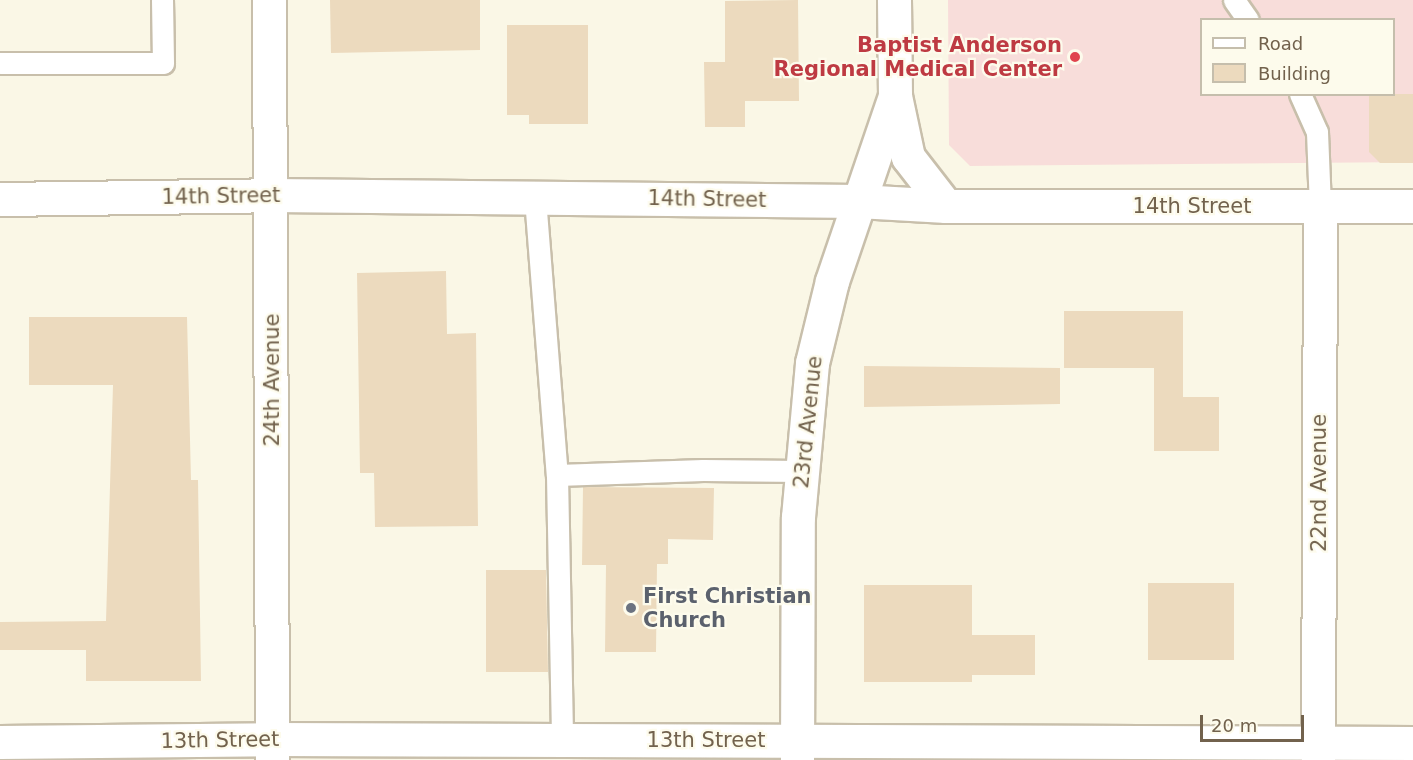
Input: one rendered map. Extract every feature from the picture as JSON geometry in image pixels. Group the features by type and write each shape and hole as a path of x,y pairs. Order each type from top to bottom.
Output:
{"main road":[{"name":"24th Avenue","path":"269,0 272,195 272,750"},
{"name":"23rd Avenue","path":"894,0 894,96 908,157 946,206"},
{"name":"23rd Avenue","path":"797,750 801,471 812,363 831,281 894,96"},
{"name":"14th Street","path":"0,199 272,195 858,201 946,206 1413,206"},
{"name":"22nd Avenue","path":"1318,752 1320,207"},
{"name":"13th Street","path":"0,742 272,750 562,740 797,750 1318,752 1413,743"}],"lane":[{"path":"0,63 163,63 162,0"},
{"path":"1234,0 1247,18"},
{"path":"1301,96 1317,132 1320,207"},
{"path":"535,198 557,475 562,740"},
{"path":"557,475 703,470 801,471"}],"shaded area":[{"name":"Baptist Anderson Regional Medical Center","path":"948,0 1413,0 1413,162 970,166 949,145"}],"building":[{"path":"330,0 480,0 480,50 331,53"},
{"path":"798,0 799,101 745,101 745,127 705,127 704,62 725,62 725,1"},
{"path":"507,25 588,25 588,124 529,124 529,115 507,115"},
{"path":"1413,94 1413,163 1380,163 1369,152 1369,96"},
{"path":"446,271 447,334 476,333 478,526 375,527 374,473 360,473 357,273"},
{"path":"1064,311 1183,311 1183,397 1219,397 1219,451 1154,451 1154,368 1064,368"},
{"path":"29,317 187,317 191,480 198,480 201,681 86,681 86,650 0,650 0,622 106,621 113,385 29,385"},
{"path":"864,366 1060,368 1060,404 864,407"},
{"name":"First Christian Church","path":"583,487 714,488 713,540 668,539 668,564 657,564 656,652 605,652 606,565 582,565"},
{"path":"486,570 546,570 548,672 486,672"},
{"path":"1148,583 1234,583 1234,660 1148,660"},
{"path":"864,585 972,585 972,635 1035,635 1035,675 972,675 972,682 864,682"}],"place":[{"name":"Baptist Anderson Regional Medical Center","path":"1075,57"},
{"name":"First Christian Church","path":"631,608"}]}
